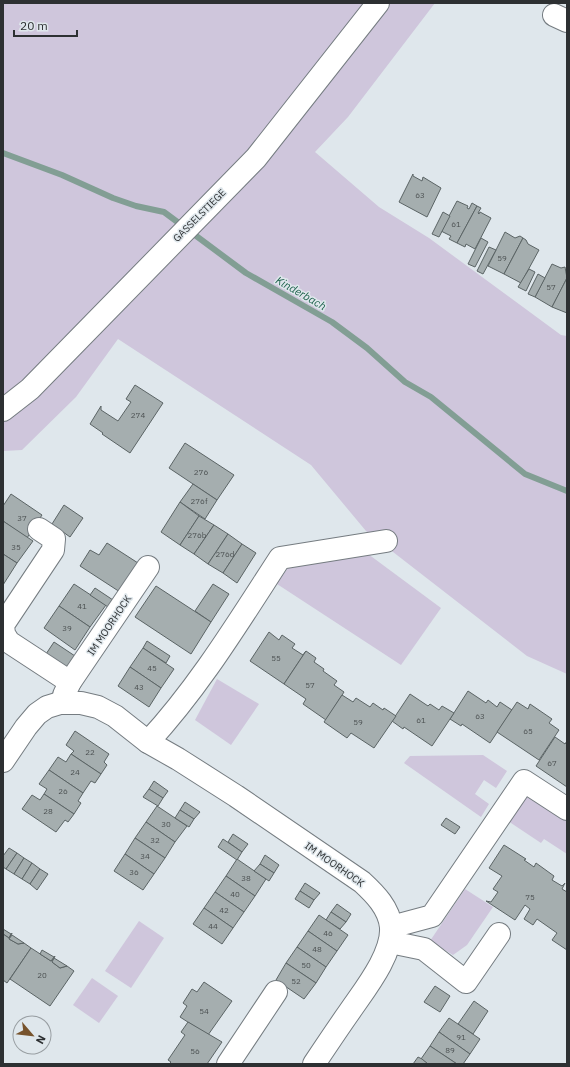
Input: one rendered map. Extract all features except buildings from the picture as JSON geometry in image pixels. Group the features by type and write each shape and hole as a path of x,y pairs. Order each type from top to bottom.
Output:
{"street":[{"name":"GASSELSTIEGE","path":"3,410 30,389 170,244 256,158 378,3"},
{"path":"39,529 54,539 53,550 3,625 4,634 8,642 70,682"},
{"path":"148,742 166,723 214,657 280,558 386,541"},
{"name":"IM MOORHOCK","path":"60,703 70,682 148,567"},
{"name":"IM MOORHOCK","path":"3,761 36,714 47,707 60,703 80,703 98,707 114,716 162,751 178,759 226,789 362,882 383,904 388,915 391,934"},
{"path":"314,1064 378,969 391,934 432,916 524,781 567,809"},
{"path":"391,934 424,949 466,982 499,934"},
{"path":"228,1064 276,992"}],"shaded area":[{"path":"3,3 435,3 348,117 315,152 379,207 429,238 561,335 567,336 567,674 527,656 366,531 311,465 118,339 76,397 22,450 3,451"},
{"path":"364,551 441,608 401,665 277,584 290,565"},
{"path":"217,679 259,704 231,745 195,720"},
{"path":"483,755 507,771 496,788 484,780 475,794 489,804 481,817 404,763 410,756"},
{"path":"536,781 567,800 567,854 544,839 541,843 508,821"},
{"path":"465,889 493,907 467,945 453,955 430,941"},
{"path":"139,921 164,938 131,988 105,971"},
{"path":"92,978 118,996 99,1023 73,1005"}],"waterway":[{"name":"Kinderbach","path":"3,153 62,175 113,198 136,206 164,212 246,273 332,322 367,348 405,382 431,397 525,474 567,491"}]}
